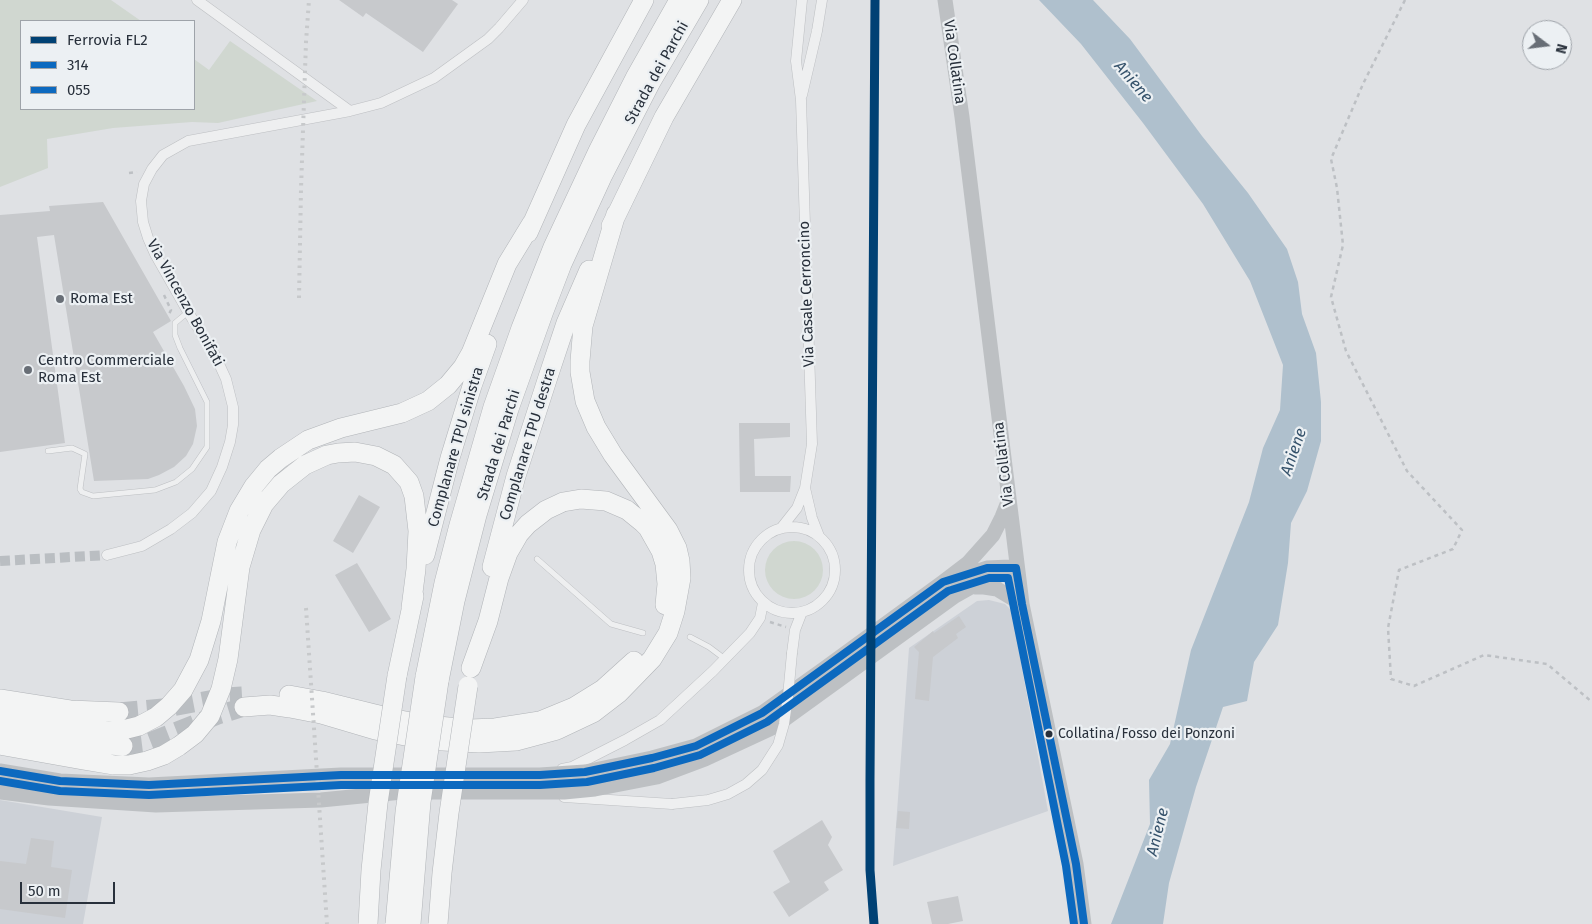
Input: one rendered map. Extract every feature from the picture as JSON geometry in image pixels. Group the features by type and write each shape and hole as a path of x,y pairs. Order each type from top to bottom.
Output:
{"highway":[{"name":"Complanare TPU sinistra","path":"368,924 378,803 397,676 411,608 450,458 472,386 510,277 532,223 576,125 644,0"},
{"name":"Strada dei Parchi","path":"643,80 679,0"},
{"name":"Strada dei Parchi","path":"411,924 432,679 444,583 493,407 550,254 573,202 643,80 699,0"},
{"name":"Complanare TPU destra","path":"438,924 447,825 470,677 497,547 516,476 566,323 594,256 679,90 732,0"},
{"path":"470,677 505,558 519,534 542,512 557,504 569,501 592,499 606,501 627,510 648,528 663,557 667,577 666,602 659,622 645,648 632,664 596,694 566,711 540,721 515,726 458,729 402,721 334,703 298,697 267,694 243,702 290,708 375,730 425,740 480,743 516,740 535,737 557,730 593,713 619,694 652,659 664,641 675,611 681,578 680,561 668,530 613,455 596,427 585,401 580,372 583,326 616,214"},
{"path":"0,712 88,729 110,731 134,728 160,714 174,702 188,682 199,660 209,629 227,542 239,511 254,486 268,469 308,440 342,428 402,413 428,401 448,385 472,353 507,264 532,223"},
{"path":"0,745 109,764 128,765 164,755 195,734 210,716 221,689 228,659 240,567 250,530 264,504 281,484 305,465 327,455 355,452 376,456 394,465 409,482 414,496 418,531 411,608"},
{"name":"Strada dei Parchi","path":"396,924 404,812 432,679"},
{"path":"0,698 62,709 119,712"},
{"path":"0,727 82,743 123,746"}],"street":[{"path":"197,0 350,111"},
{"name":"Via Vincenzo Bonifati","path":"106,555 142,546 171,529 192,513 211,491 230,442 233,407 226,379 215,355 155,254 143,222 141,201 144,184 152,169 163,155 188,141 350,111 381,102 434,78 488,39 523,0"},
{"name":"Via Casale Cerroncino","path":"763,602 753,590 748,575 749,559 756,545 767,533 782,527 797,508 805,488 812,444 801,100 796,61 802,0"},
{"name":"Via Casale Cerroncino","path":"801,100 814,46 822,0"},
{"name":"Via Collatina","path":"945,0 963,127 1016,568 1076,864 1084,924"},
{"name":"Via Casale Cerroncino","path":"802,612 815,607 825,598 832,586 835,572 834,559 828,546 819,536 812,518 805,488"},
{"path":"0,771 60,781 149,784 340,774 540,775 584,772 652,758 696,746 762,713 968,563 986,544 998,527 1008,502"},
{"path":"782,527 795,526 808,529 819,536"},
{"path":"944,582 987,568 1016,568"},
{"path":"0,792 49,798 156,805 321,800 402,792 564,792 595,789 657,777 705,759 774,727 926,615 971,587 1016,568"},
{"path":"971,587 997,589 1022,604"},
{"path":"495,793 672,804 708,800 728,794 746,784 762,770 778,745 784,724 795,630 802,612 788,613 774,610 763,602 760,618 750,633 660,720 572,767 540,775"}],"lane":[{"path":"48,451 72,448 85,454 80,489 82,492 93,496 155,490 176,482 192,469 207,447 207,402 175,335 175,323 188,312"},
{"path":"538,559 611,624 643,633"},
{"path":"690,637 709,647 725,659"}],"path":[{"path":"1405,0 1363,84 1331,160 1337,188 1343,246 1331,298 1346,351 1408,471 1462,530 1453,549 1399,570 1388,628 1391,679 1414,686 1484,656 1547,664 1592,702"},
{"path":"766,620 789,628"}],"shaded area":[{"path":"0,0 111,0 140,20 20,20 20,110 195,110 195,60 209,70 230,41 317,101 218,123 192,122 113,128 47,139 48,168 0,187"},
{"path":"794,541 805,543 818,554 823,570 821,581 810,594 794,599 783,597 770,586 765,570 767,559 778,546"},
{"path":"989,600 1005,604 1016,615 1017,641 1048,811 893,866 909,648 977,601"},
{"path":"0,800 102,817 83,924 0,924"}],"water":[{"name":"Aniene","path":"1039,0 1093,0 1130,39 1202,136 1248,193 1287,249 1298,282 1302,314 1316,353 1321,402 1321,441 1307,491 1291,523 1288,563 1278,625 1254,662 1247,701 1223,707 1196,787 1169,883 1163,924 1111,924 1150,824 1149,780 1170,744 1191,650 1249,502 1263,448 1280,410 1283,365 1250,281 1203,204 1081,44"}],"building":[{"path":"339,0 452,0 458,4 423,52 366,13 363,17"},
{"path":"103,202 171,321 153,332 195,409 197,426 193,444 186,456 174,467 148,479 94,481 54,235 37,237 65,443 0,452 0,215 50,211 49,206"},
{"path":"739,423 790,423 790,437 754,439 755,476 791,476 790,492 740,492"},
{"path":"359,495 380,507 353,553 333,541"},
{"path":"357,563 391,619 369,632 335,575"},
{"path":"959,616 966,627 956,634 958,638 933,657 929,701 915,699 919,652 914,647 933,631 934,633"},
{"path":"898,811 910,812 909,829 896,828"},
{"path":"822,820 832,837 828,845 843,870 824,882 829,890 789,917 773,892 790,882 773,851"},
{"path":"31,838 54,841 51,867 72,870 65,918 0,909 0,861 26,864"},
{"path":"958,896 963,921 948,924 932,924 927,902"}],"tunnel":[{"path":"0,561 107,555"},
{"path":"119,712 172,707 225,697 242,696"},
{"path":"123,746 147,743 218,715 244,707"}],"railway":[{"path":"299,298 301,189 309,0"},
{"path":"306,608 327,924"}],"rail line":[{"name":"FL2","path":"874,924 870,870 870,779 875,0"}],"transit line":[{"name":"314","path":"0,771 60,781 149,785 341,775 540,775 585,772 652,758 696,746 762,713 943,582 987,568 1016,568 1076,864 1084,924"},
{"name":"055","path":"0,781 60,791 149,795 341,785 540,785 587,782 654,768 700,755 767,722 948,591 989,578 1008,578 1066,866 1074,924"}],"place":[{"name":"Roma Est","path":"60,299"},
{"name":"Centro Commerciale Roma Est","path":"28,370"},
{"name":"Collatina/Fosso dei Ponzoni","path":"1049,734"}]}
